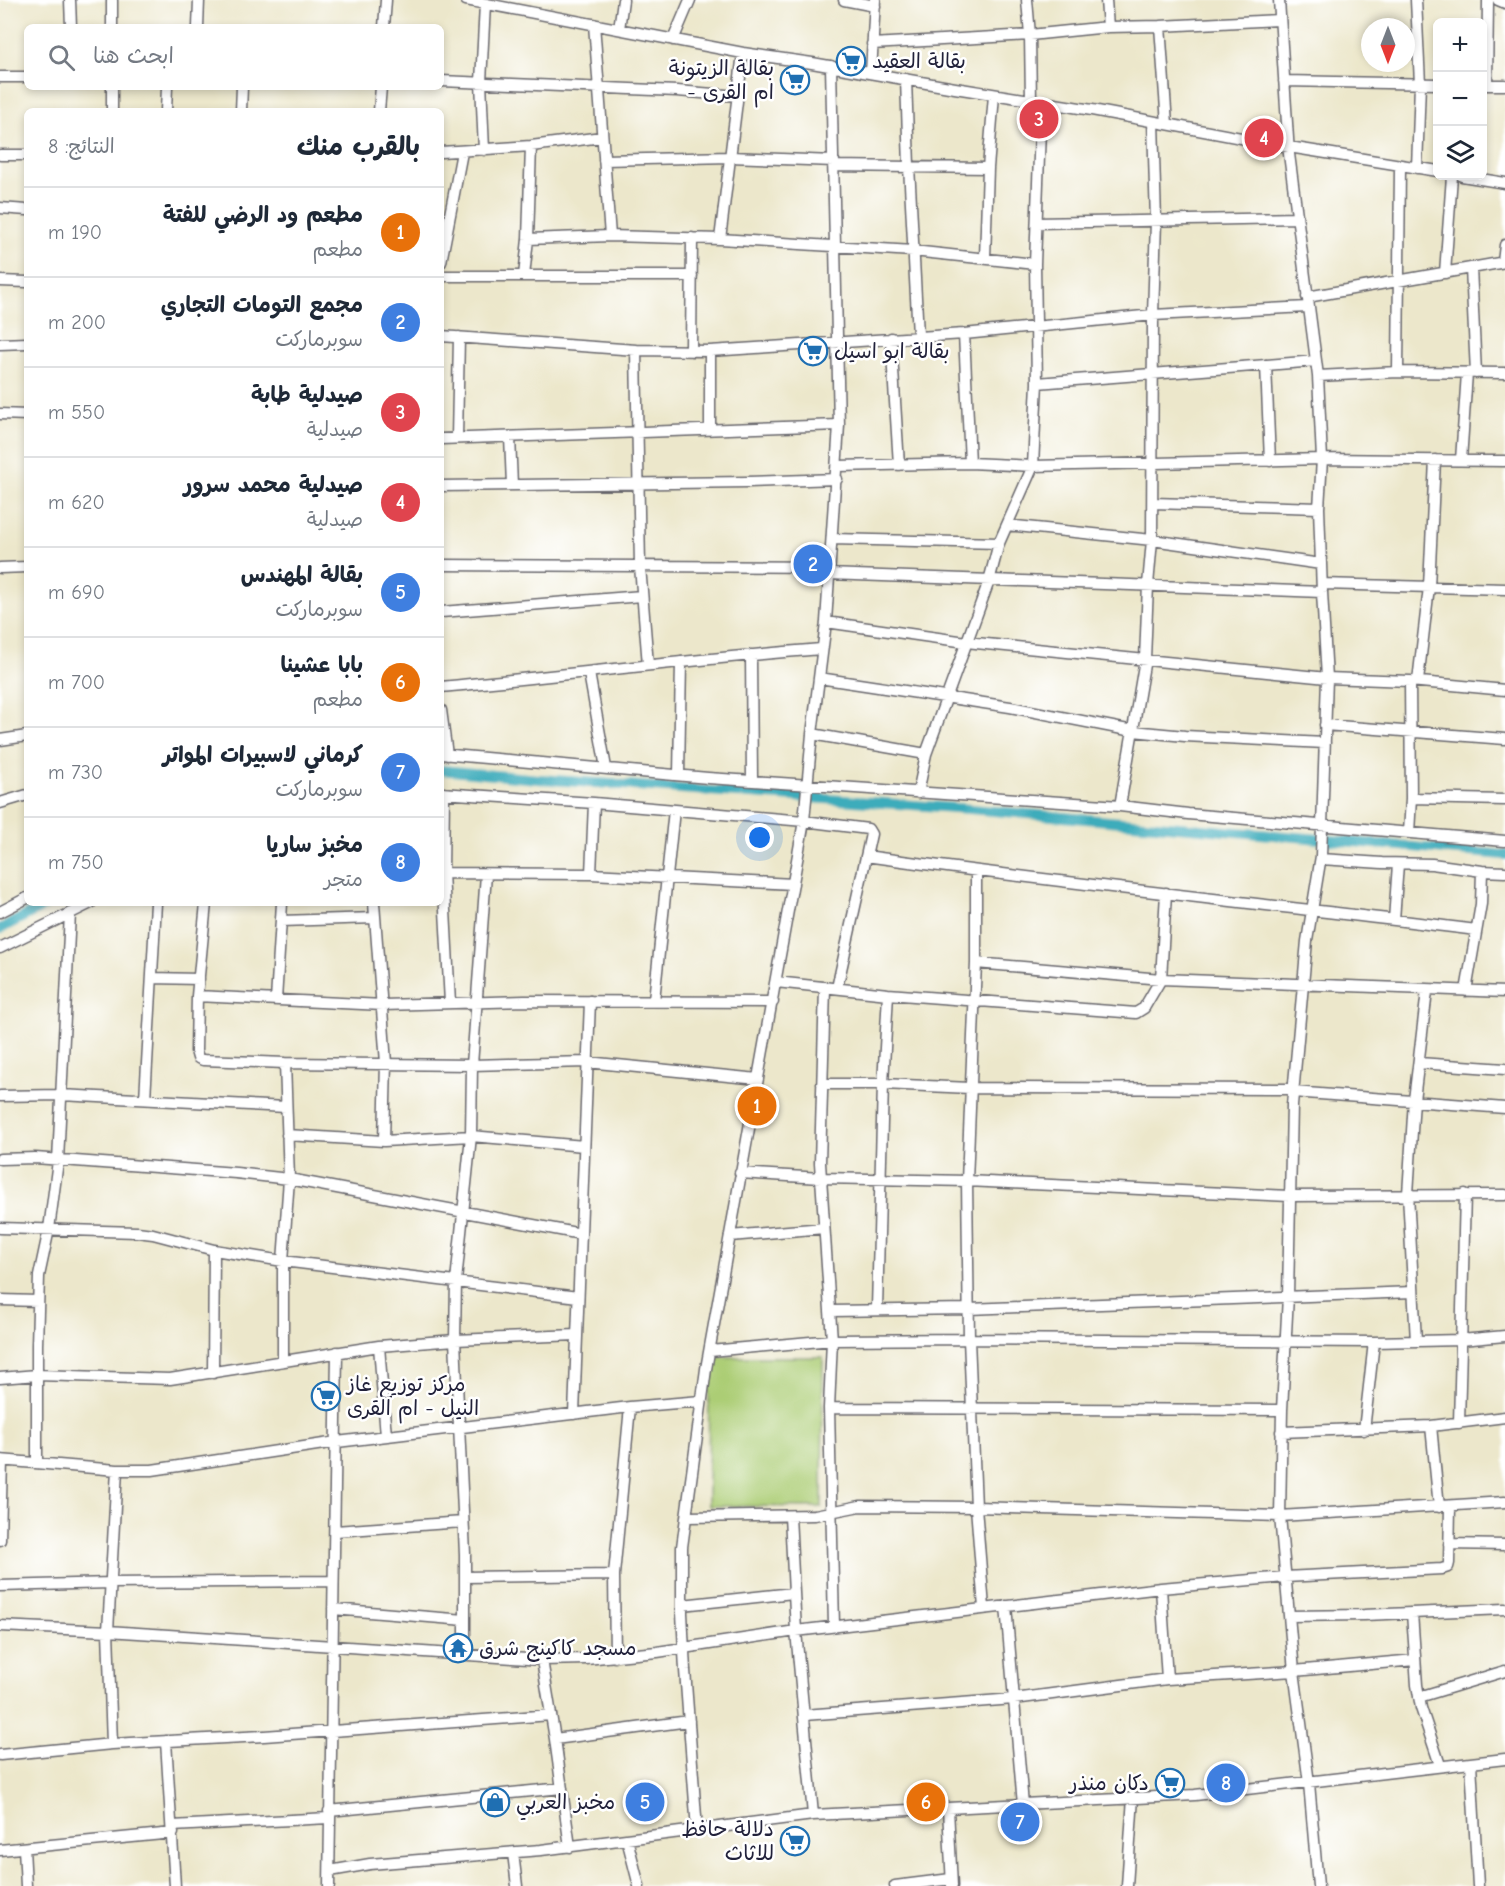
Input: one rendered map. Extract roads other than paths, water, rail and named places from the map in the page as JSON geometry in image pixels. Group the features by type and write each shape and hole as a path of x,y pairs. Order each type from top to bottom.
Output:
{"street":[{"path":"70,0 71,24"},
{"path":"112,0 112,24"},
{"path":"198,24 199,0"},
{"path":"384,24 386,0"},
{"path":"466,0 743,53 831,66 1433,170"},
{"path":"516,10 525,0"},
{"path":"619,29 623,0"},
{"path":"673,39 690,0"},
{"path":"844,0 875,3 871,73"},
{"path":"918,793 926,754 989,580 999,543 1033,466 1037,383 1036,101 1026,0"},
{"path":"1106,0 1108,27"},
{"path":"1279,0 1289,147 1318,376 1322,459 1319,508 1327,678 1321,857 1311,909 1293,1091 1280,1516 1294,1671 1309,1783 1318,1886"},
{"path":"1416,0 1420,84 1418,168"},
{"path":"1485,72 1488,0"},
{"path":"1498,0 1505,3"},
{"path":"484,150 481,82 485,4"},
{"path":"872,44 1030,35 1108,27 1280,20"},
{"path":"594,24 610,236"},
{"path":"1161,26 1167,124"},
{"path":"720,239 743,53"},
{"path":"697,1830 684,1648 682,1547 710,1350 805,819 821,649 826,622 838,466 831,66"},
{"path":"0,77 24,77"},
{"path":"906,79 918,335"},
{"path":"444,81 599,87 738,96"},
{"path":"1284,81 1433,84"},
{"path":"1487,85 1505,85"},
{"path":"112,90 112,108"},
{"path":"166,108 167,90"},
{"path":"241,108 242,90"},
{"path":"379,108 381,90"},
{"path":"985,258 988,168 994,95"},
{"path":"1120,806 1145,658 1152,540 1156,221 1154,122"},
{"path":"444,152 531,146 602,137"},
{"path":"524,276 528,239 531,146"},
{"path":"444,236 462,152"},
{"path":"0,155 24,155"},
{"path":"604,160 730,157 834,164 988,168"},
{"path":"1398,372 1400,166"},
{"path":"1445,273 1452,180"},
{"path":"1487,180 1505,183"},
{"path":"0,208 24,210"},
{"path":"1037,223 1297,218"},
{"path":"528,239 610,236 720,239 913,251 1035,264"},
{"path":"691,351 692,238"},
{"path":"444,336 636,350 710,351 837,344 918,335 964,334 1307,302 1400,281 1504,262 1505,245"},
{"path":"1461,460 1472,373 1471,268"},
{"path":"444,276 692,276"},
{"path":"0,281 24,282"},
{"path":"964,334 970,463"},
{"path":"457,438 459,337"},
{"path":"891,338 899,465"},
{"path":"0,344 24,343"},
{"path":"636,350 640,566 648,665"},
{"path":"710,351 711,428"},
{"path":"1037,383 1316,361"},
{"path":"1266,365 1270,461"},
{"path":"1318,376 1398,372 1505,373"},
{"path":"0,414 24,415"},
{"path":"444,439 839,425"},
{"path":"510,437 512,485"},
{"path":"838,466 970,463 1033,466 1154,461 1322,459 1505,460"},
{"path":"1409,833 1414,681 1429,586 1435,460"},
{"path":"444,486 837,479"},
{"path":"1153,503 1319,508"},
{"path":"1007,525 1152,540 1321,564"},
{"path":"832,538 999,543"},
{"path":"444,565 640,566 829,571 989,580 1148,585 1322,588 1429,586 1505,589"},
{"path":"0,568 24,567"},
{"path":"444,612 642,596"},
{"path":"826,622 966,642 1145,658 1327,678 1414,681 1505,690"},
{"path":"444,687 821,649"},
{"path":"751,655 752,780"},
{"path":"679,775 681,662"},
{"path":"589,673 606,768"},
{"path":"819,678 1010,707 1133,731 1325,743"},
{"path":"1325,725 1505,739"},
{"path":"812,734 926,754"},
{"path":"0,740 24,736"},
{"path":"444,755 807,786 1120,806 1323,827 1505,841"},
{"path":"444,793 805,819 868,830 871,834 837,988"},
{"path":"0,803 24,796"},
{"path":"1411,798 1505,800"},
{"path":"591,874 594,803"},
{"path":"654,1000 675,810"},
{"path":"866,856 976,872 1311,909 1476,930"},
{"path":"1321,857 1398,864 1432,864 1505,872"},
{"path":"1394,920 1398,864"},
{"path":"1466,991 1481,904 1482,871"},
{"path":"976,872 976,963 967,1181 971,1408 984,1608"},
{"path":"444,873 591,874 793,884"},
{"path":"465,1654 465,1577 455,1340 456,1281 471,1136 472,1065 486,874"},
{"path":"776,982 888,994 1136,1013 1142,1010 1161,979 1166,893"},
{"path":"0,912 24,900"},
{"path":"0,948 85,906"},
{"path":"145,1099 156,906"},
{"path":"206,906 197,996 196,1051 198,1059 285,1063 472,1065 587,1062 758,1079"},
{"path":"276,1000 282,906"},
{"path":"374,906 386,1063 384,1141"},
{"path":"444,906 450,1003"},
{"path":"37,1462 38,1301 41,1261 49,1229 58,1161 70,913"},
{"path":"281,921 375,918"},
{"path":"976,963 1161,979 1427,991 1505,992"},
{"path":"152,978 199,979"},
{"path":"825,988 821,1179 832,1340 829,1407 834,1626"},
{"path":"1416,1341 1408,1194 1414,1100 1427,991"},
{"path":"877,1309 883,1084 888,994"},
{"path":"197,996 383,1005 654,1000 773,1002"},
{"path":"574,1414 590,1001"},
{"path":"283,1361 283,1261 289,1179 285,1063"},
{"path":"1419,1064 1505,1070"},
{"path":"822,1084 970,1088 1293,1091 1505,1108"},
{"path":"0,1096 61,1095 286,1107"},
{"path":"287,1135 384,1141 471,1136 584,1146"},
{"path":"0,1159 35,1158 289,1179 581,1234"},
{"path":"740,1173 821,1179 967,1181 1289,1196 1505,1195"},
{"path":"1459,1423 1465,1194"},
{"path":"0,1228 137,1232 214,1250 283,1261 578,1297"},
{"path":"730,1236 824,1228"},
{"path":"213,1373 214,1250"},
{"path":"831,1311 969,1309 1413,1292"},
{"path":"0,1300 38,1301"},
{"path":"0,1378 37,1375 154,1379 213,1373 379,1346 577,1335"},
{"path":"710,1350 832,1340 1374,1342 1461,1340 1505,1336"},
{"path":"1364,1430 1374,1342"},
{"path":"379,1346 386,1436"},
{"path":"329,1886 337,1352"},
{"path":"0,1540 1,1460 117,1470 152,1470 337,1442 630,1407 702,1401"},
{"path":"615,1657 614,1575 630,1407"},
{"path":"829,1407 1282,1410"},
{"path":"1281,1432 1431,1426 1505,1417"},
{"path":"0,1626 542,1660 615,1657 834,1626 1161,1588 1285,1577 1446,1569 1449,1563 1449,1544 1431,1426"},
{"path":"112,1744 108,1631 117,1470"},
{"path":"687,1517 790,1516 832,1513 843,1508 860,1506 1280,1516 1505,1502"},
{"path":"790,1516 793,1593 813,1815"},
{"path":"335,1531 463,1522"},
{"path":"1449,1544 1505,1545"},
{"path":"465,1577 614,1575"},
{"path":"0,1586 333,1581"},
{"path":"1161,1588 1167,1679"},
{"path":"682,1605 793,1593"},
{"path":"1006,1606 1023,1805"},
{"path":"333,1609 465,1620"},
{"path":"1289,1616 1505,1609"},
{"path":"1412,1613 1419,1697 1440,1766"},
{"path":"542,1660 570,1847"},
{"path":"804,1716 1014,1699 1167,1679 1415,1660"},
{"path":"1419,1697 1505,1671"},
{"path":"0,1755 112,1744 551,1715"},
{"path":"555,1739 689,1721"},
{"path":"166,1741 176,1886"},
{"path":"330,1871 370,1864 570,1847 813,1815 1194,1795 1505,1759"},
{"path":"1471,1762 1478,1886"},
{"path":"0,1850 562,1788"},
{"path":"1127,1886 1133,1797"},
{"path":"895,1886 951,1882 948,1809"},
{"path":"627,1839 639,1886"},
{"path":"24,1848 26,1886"},
{"path":"513,1853 517,1886"}],"waterway":[{"path":"444,770 970,809 1505,855"},
{"path":"0,929 44,906"}],"place":[{"name":"بقالة العقيد","path":"851,61"},
{"name":"بقالة الزيتونة - ام القرى","path":"795,80"},
{"name":"صيدلية طابة","path":"1039,119"},
{"name":"صيدلية محمد سرور","path":"1264,138"},
{"name":"بقالة ابو اسيل","path":"813,351"},
{"name":"مجمع التومات التجاري","path":"813,564"},
{"name":"مطعم ود الرضي للفتة","path":"757,1106"},
{"name":"مركز توزيع غاز النيل - ام القرى","path":"326,1396"},
{"name":"مسجد كاكينج شرق","path":"458,1648"},
{"name":"دكان منذر","path":"1170,1783"},
{"name":"مخبز ساريا","path":"1226,1783"},
{"name":"مخبز العربي","path":"495,1802"},
{"name":"بقالة المهندس","path":"645,1802"},
{"name":"بابا عشينا","path":"926,1802"},
{"name":"كرماني لاسبيرات المواتر","path":"1020,1822"},
{"name":"دلالة حافظ للاثاث","path":"795,1841"}]}
